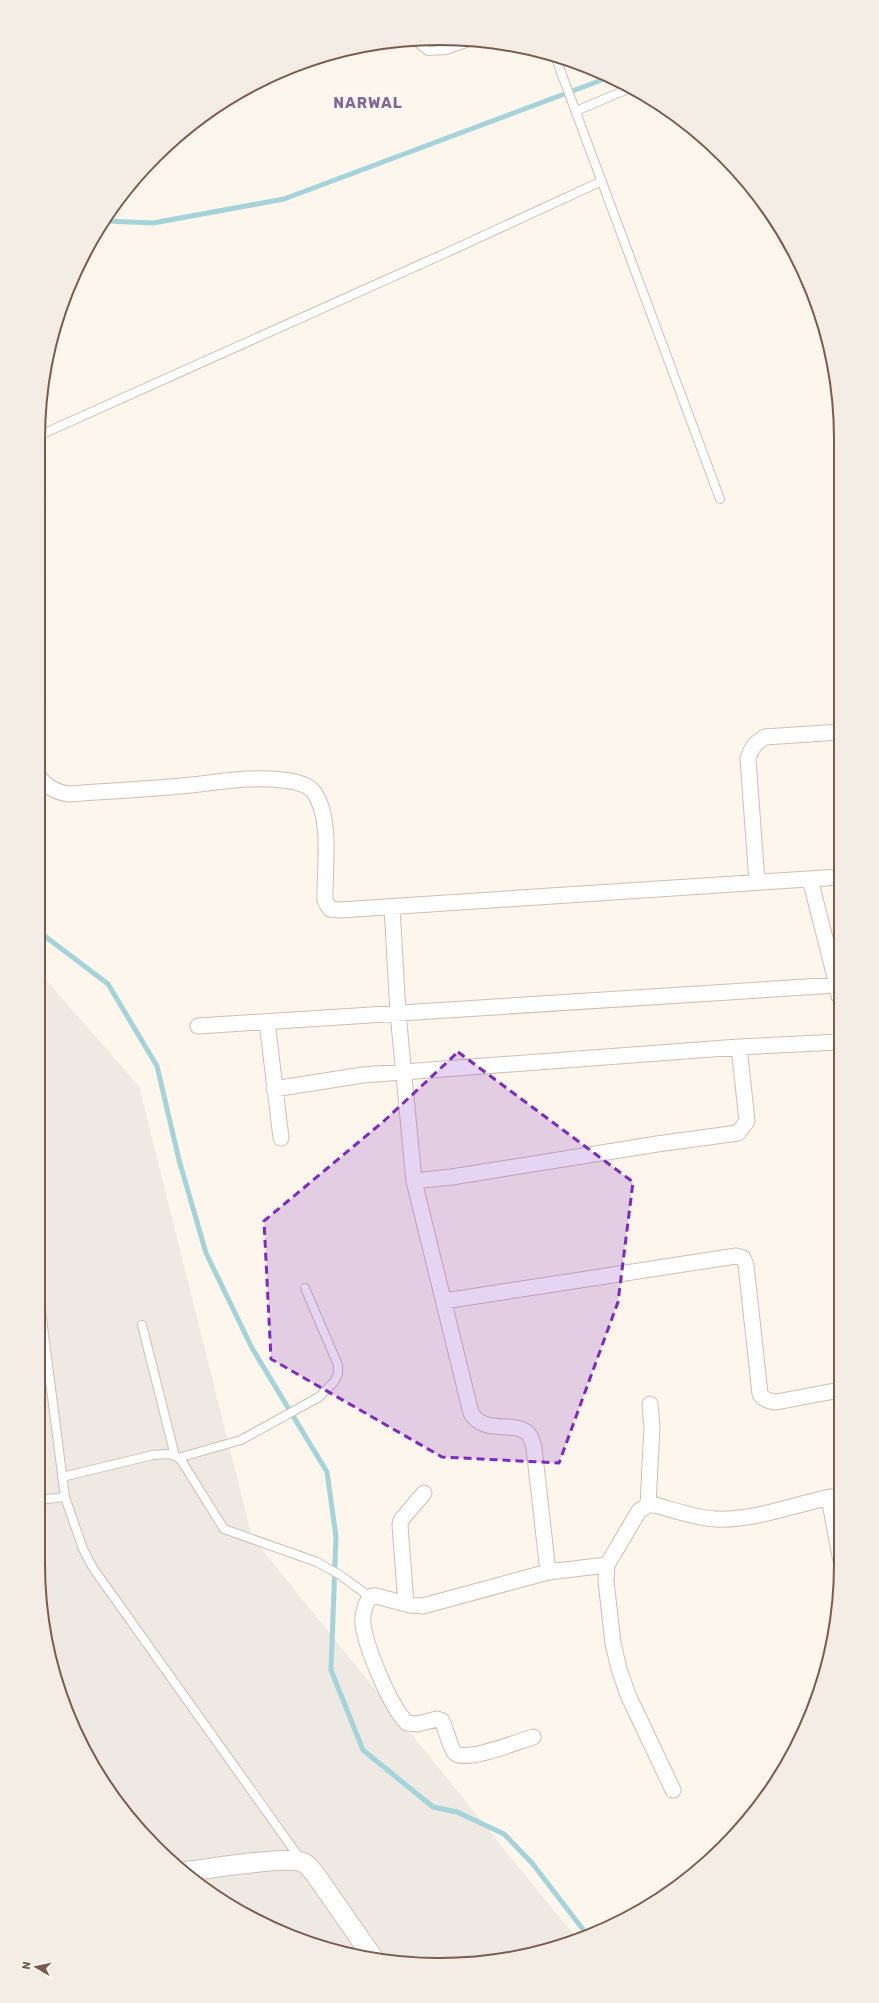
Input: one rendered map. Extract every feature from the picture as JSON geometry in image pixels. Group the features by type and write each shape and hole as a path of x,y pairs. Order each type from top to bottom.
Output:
{"street":[{"path":"757,882 748,759 750,751 755,743 764,737 834,732"},
{"path":"45,783 50,788 69,794 162,788 255,779 298,782 312,789 319,801 324,815 325,901 330,908 340,910 834,877"},
{"path":"810,879 834,974"},
{"path":"392,907 398,1013 414,1181 471,1413 476,1421 484,1425 515,1428 525,1431 534,1448 548,1572"},
{"path":"198,1026 398,1013 834,990"},
{"path":"267,1022 281,1138"},
{"path":"274,1089 363,1075 739,1047 834,1042"},
{"path":"414,1181 452,1177 657,1144 738,1133 747,1121 739,1047"},
{"path":"444,1301 736,1256 743,1258 746,1265 760,1394 762,1397 767,1401 776,1402 834,1391"},
{"path":"648,1505 652,1427 650,1404"},
{"path":"406,1604 400,1525 405,1515 424,1493"},
{"path":"673,1790 628,1695 619,1669 611,1627 606,1581 607,1565 639,1511 648,1505 655,1505 713,1519 729,1519 754,1517 834,1496"},
{"path":"533,1737 473,1755 460,1756 454,1753 442,1721 436,1719 417,1724 407,1723 394,1705 377,1669 365,1632 365,1606 370,1597 376,1596 420,1606 434,1604 548,1572 607,1565"},
{"path":"193,1871 282,1861 302,1862 310,1867 369,1951"}],"lane":[{"path":"421,46 428,51 446,50 458,46"},
{"path":"558,63 720,499"},
{"path":"576,111 623,91"},
{"path":"45,433 441,256 602,180"},
{"path":"62,1477 153,1455 168,1454 177,1457 241,1440 319,1397 334,1382 338,1374 338,1365 305,1288"},
{"path":"142,1325 177,1457 224,1530 324,1566 340,1575 370,1597"},
{"path":"45,1343 65,1497 83,1549 93,1568 302,1862"},
{"path":"45,1499 65,1497"}],"highlighted area":[{"path":"458,1052 633,1182 618,1302 559,1463 442,1457 271,1359 264,1221 384,1121"}],"shaded area":[{"path":"45,979 139,1086 252,1537 573,1934 542,1945 491,1955 440,1958 388,1955 337,1945 313,1937 289,1928 242,1905 220,1892 179,1860 143,1824 111,1783 98,1761 75,1714 58,1666 48,1615 46,1589"}],"waterway":[{"path":"110,221 153,223 284,199 601,80"},
{"path":"45,936 108,984 157,1066 179,1160 206,1253 252,1348 327,1472 336,1537 331,1670 363,1750 433,1807 457,1812 504,1834 532,1863 584,1930"}],"district":[{"name":"NARWAL","path":"368,103"}]}
